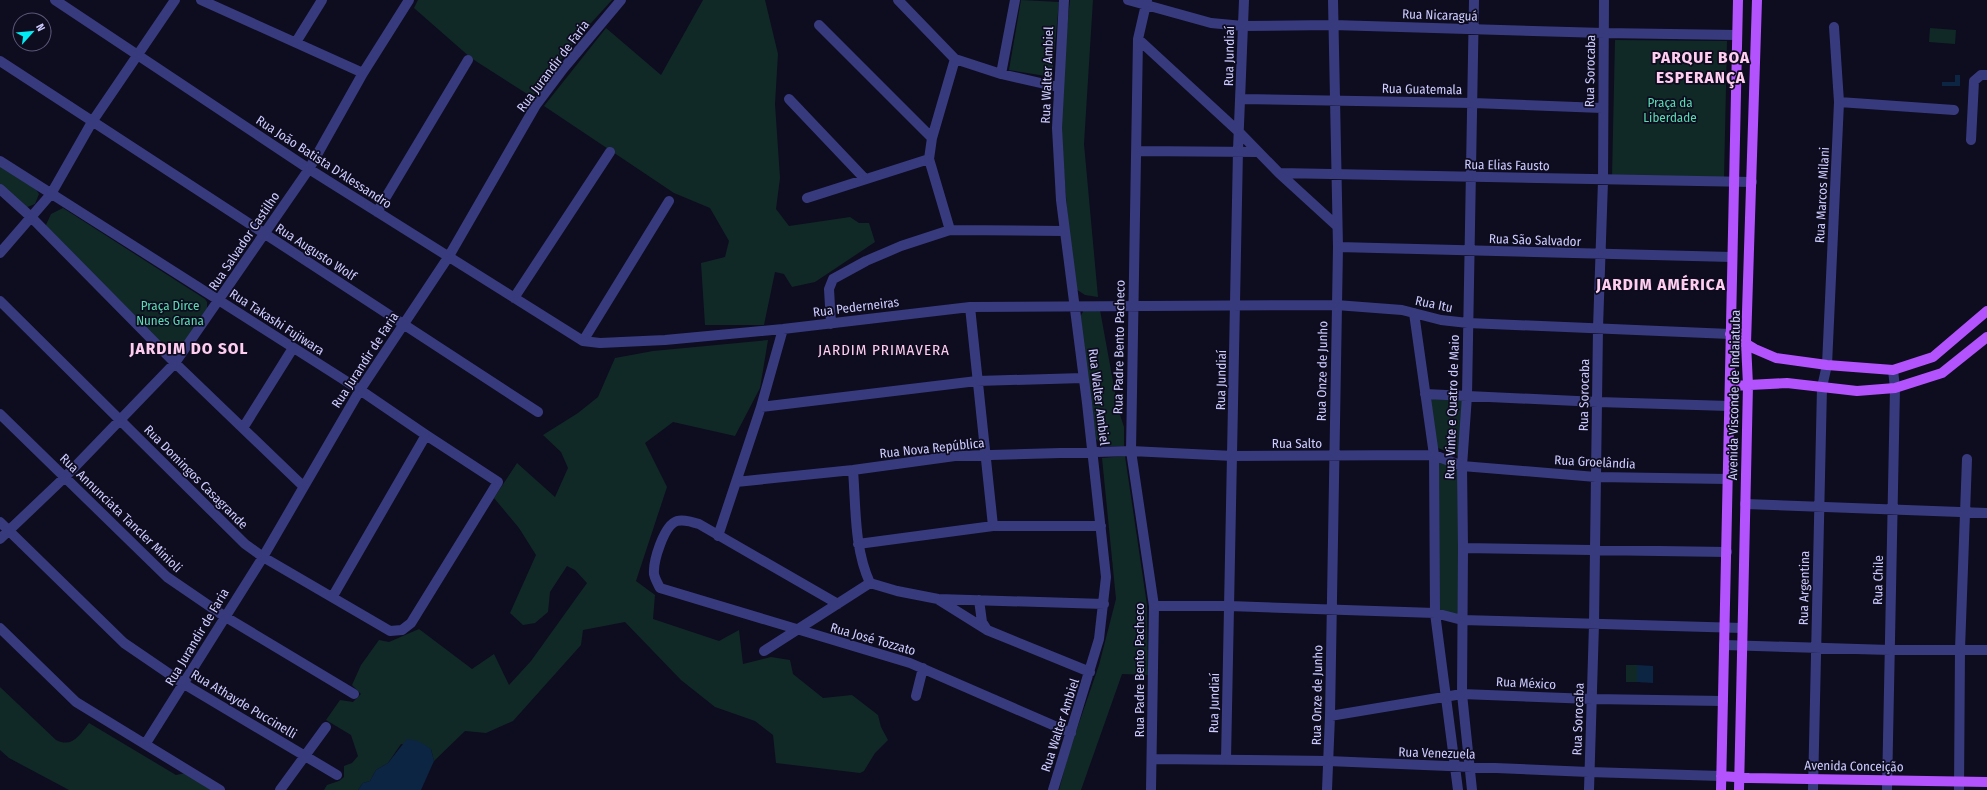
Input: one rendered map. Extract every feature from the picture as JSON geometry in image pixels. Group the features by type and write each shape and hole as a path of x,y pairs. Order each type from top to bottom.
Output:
{"main road":[{"path":"1738,4 1757,4"},
{"name":"Avenida Visconde de Indaiatuba","path":"1721,790 1738,4"},
{"name":"Avenida Visconde de Indaiatuba","path":"1739,790 1738,777 1748,385 1746,343 1757,4"},
{"path":"1730,334 1755,349 1776,358 1827,365 1894,370 1933,357 1987,311"},
{"path":"1730,386 1787,383 1857,391 1895,388 1942,373 1987,337"},
{"name":"Avenida Conceição","path":"1721,776 1888,780 1959,786 1987,782"}],"street":[{"name":"Rua João Batista D'Alessandro","path":"54,0 309,169 583,341"},
{"path":"0,253 51,194 92,122 175,0"},
{"path":"201,0 296,42 363,74"},
{"path":"296,42 322,0"},
{"name":"Rua Salvador Castilho","path":"0,539 65,477 174,363 309,169 363,74 409,0"},
{"name":"Rua Jurandir de Faria","path":"146,743 184,684 224,616 263,557 360,390 448,256 536,105 563,69 621,0"},
{"path":"898,0 955,59 1001,74 1058,87"},
{"path":"1001,74 1015,0"},
{"name":"Rua Walter Ambiel","path":"1053,790 1099,639 1106,577 1093,453 1064,231 1057,128 1058,87 1064,0"},
{"name":"Rua Nicaraguá","path":"1128,0 1146,2 1211,23 1243,26 1333,25 1604,33 1737,35"},
{"name":"Rua Jundiaí","path":"1226,760 1233,456 1234,305 1244,0"},
{"name":"Rua Onze de Junho","path":"1327,790 1330,716 1338,247 1333,0"},
{"name":"Rua Vinte e Quatro de Maio","path":"1472,790 1462,694 1462,466 1467,396 1474,0"},
{"name":"Rua Sorocaba","path":"1589,790 1594,624 1598,328 1603,180 1602,108 1604,0"},
{"name":"Rua Padre Bento Pacheco","path":"1146,2 1138,39 1137,151 1132,305 1131,451 1154,606 1151,790"},
{"path":"819,25 932,138"},
{"name":"Rua Marcos Milani","path":"1822,387 1827,365 1839,102 1834,27"},
{"path":"1138,39 1239,132 1279,174 1337,226"},
{"path":"950,230 929,159 932,138 955,59"},
{"path":"377,212 468,60"},
{"name":"Rua Augusto Wolf","path":"0,61 538,412"},
{"path":"1971,140 1974,81 1981,75 1987,75"},
{"path":"789,99 865,180"},
{"name":"Rua Guatemala","path":"1241,99 1473,103 1602,108"},
{"path":"1839,102 1954,110"},
{"path":"1137,151 1238,150 1257,152"},
{"path":"514,298 610,152"},
{"path":"807,198 929,159"},
{"name":"Rua Takashi Fujiwara","path":"0,161 360,390 498,482 411,623 402,630"},
{"name":"Rua Elias Fausto","path":"1279,174 1752,182"},
{"path":"0,189 31,217 174,363 303,486"},
{"path":"583,341 669,201"},
{"path":"831,324 829,289 833,279 866,261 901,246 950,230 1064,231"},
{"name":"Rua São Salvador","path":"1338,247 1732,257"},
{"name":"Rua Domingos Casagrande","path":"0,302 245,544 263,557 333,596 390,631 402,630"},
{"name":"Rua Itu","path":"1132,305 1336,305 1402,310 1441,320 1468,323 1730,334"},
{"name":"Rua Pederneiras","path":"583,341 600,343 664,340 783,330 970,307 1074,307 1132,305"},
{"path":"970,307 993,526"},
{"path":"1414,313 1434,455 1435,614 1458,790"},
{"path":"783,330 761,407 718,536 838,604"},
{"path":"243,428 293,348"},
{"name":"Rua Chile","path":"1887,790 1893,510 1894,370"},
{"path":"761,407 977,381 1083,378"},
{"name":"Rua Argentina","path":"1813,790 1822,387"},
{"path":"1425,394 1729,406"},
{"name":"Rua Annunciata Tancler Minioli","path":"0,414 167,578 224,616 354,694"},
{"path":"333,596 426,435"},
{"name":"Rua Salto","path":"1131,451 1233,456 1434,455 1462,466"},
{"name":"Rua Nova República","path":"736,482 852,470 955,456 1131,451"},
{"path":"1959,786 1960,649 1967,459"},
{"name":"Rua Groelândia","path":"1462,466 1596,477 1728,479"},
{"path":"852,470 858,544 865,571 870,583"},
{"path":"1745,504 1819,508 1987,513"},
{"name":"Rua José Tozzato","path":"718,536 699,524 686,521 677,521 669,528 658,549 654,565 654,576 660,588 923,668 1071,733"},
{"name":"Rua Athayde Puccinelli","path":"0,522 115,636 184,684 337,775"},
{"path":"858,544 993,526 1101,526"},
{"path":"1463,548 1727,552"},
{"path":"764,651 870,583 897,591 938,599 1104,604"},
{"path":"938,599 987,630 1090,672"},
{"path":"979,600 982,622 987,630"},
{"path":"1154,606 1230,606 1331,609 1435,614 1462,620 1742,628"},
{"path":"0,628 76,702 146,743 220,790"},
{"path":"1724,645 1890,650 1987,650"},
{"path":"916,696 923,668"},
{"name":"Rua México","path":"1330,716 1462,694 1592,699 1723,701"},
{"path":"280,790 326,727"},
{"name":"Rua Venezuela","path":"1152,759 1328,761 1721,776"}],"green space":[{"path":"418,0 612,0 582,33 532,97 471,58 414,8"},
{"path":"703,0 765,0 778,54 775,104 780,178 776,209 789,226 850,217 859,223 869,223 875,242 815,282 792,287 784,274 775,272 764,325 705,325 701,263 725,257 729,241 710,208 674,193 544,106 606,28 661,75"},
{"path":"1021,0 1059,2 1052,77 1009,70"},
{"path":"1070,0 1093,0 1084,144 1098,297 1085,295 1076,289 1072,270 1061,135 1063,61"},
{"path":"1930,28 1956,30 1955,44 1929,42"},
{"name":"Praça da Liberdade","path":"1615,40 1727,41 1724,179 1612,177"},
{"path":"0,164 35,188 39,194 35,204 25,208 0,184"},
{"name":"Praça Dirce Nunes Grana","path":"63,208 205,299 207,302 207,311 177,353 171,354 45,227 51,214"},
{"path":"1084,310 1100,310 1118,409 1124,427 1124,446 1103,446 1096,439 1080,317"},
{"path":"768,340 760,388 735,436 673,422 645,443 667,487 636,581 655,595 653,619 719,641 739,630 743,664 771,657 790,660 793,674 823,698 852,695 878,715 881,727 888,740 875,753 864,771 860,773 776,763 773,735 755,721 715,707 681,680 625,622 583,630 581,645 513,721 486,733 465,731 434,761 431,749 401,744 388,763 376,770 370,781 363,783 358,790 324,790 327,785 339,781 344,777 344,766 352,763 358,756 351,735 326,720 340,700 353,702 361,694 352,685 361,665 379,640 389,642 419,629 472,669 494,654 509,685 531,661 587,583 575,570 567,566 550,592 548,612 535,623 523,625 510,613 536,555 519,528 494,498 517,463 555,497 568,468 561,452 543,435 578,413 598,397 615,358 653,351"},
{"path":"1425,394 1467,396 1463,458 1433,446"},
{"path":"1434,455 1462,466 1462,620 1435,613"},
{"path":"1125,456 1147,605 1148,675 1122,674 1081,790 1059,790 1069,752 1099,665 1116,599 1102,458"},
{"path":"1626,665 1637,665 1637,682 1626,682"},
{"path":"0,687 56,740 66,743 71,742 89,723 176,775 186,773 211,790 69,790 9,758 0,750"}],"water":[{"path":"1955,75 1960,75 1960,86 1942,86 1942,82 1955,82"},
{"path":"1637,665 1653,666 1653,683 1637,682"},
{"path":"407,739 418,741 431,749 434,761 421,790 358,790 363,783 370,781 376,770 388,763"}],"district":[{"name":"PARQUE BOA ESPERANÇA","path":"1701,67"},
{"name":"JARDIM AMÉRICA","path":"1661,284"},
{"name":"JARDIM DO SOL","path":"189,348"},
{"name":"JARDIM PRIMAVERA","path":"884,350"}]}
